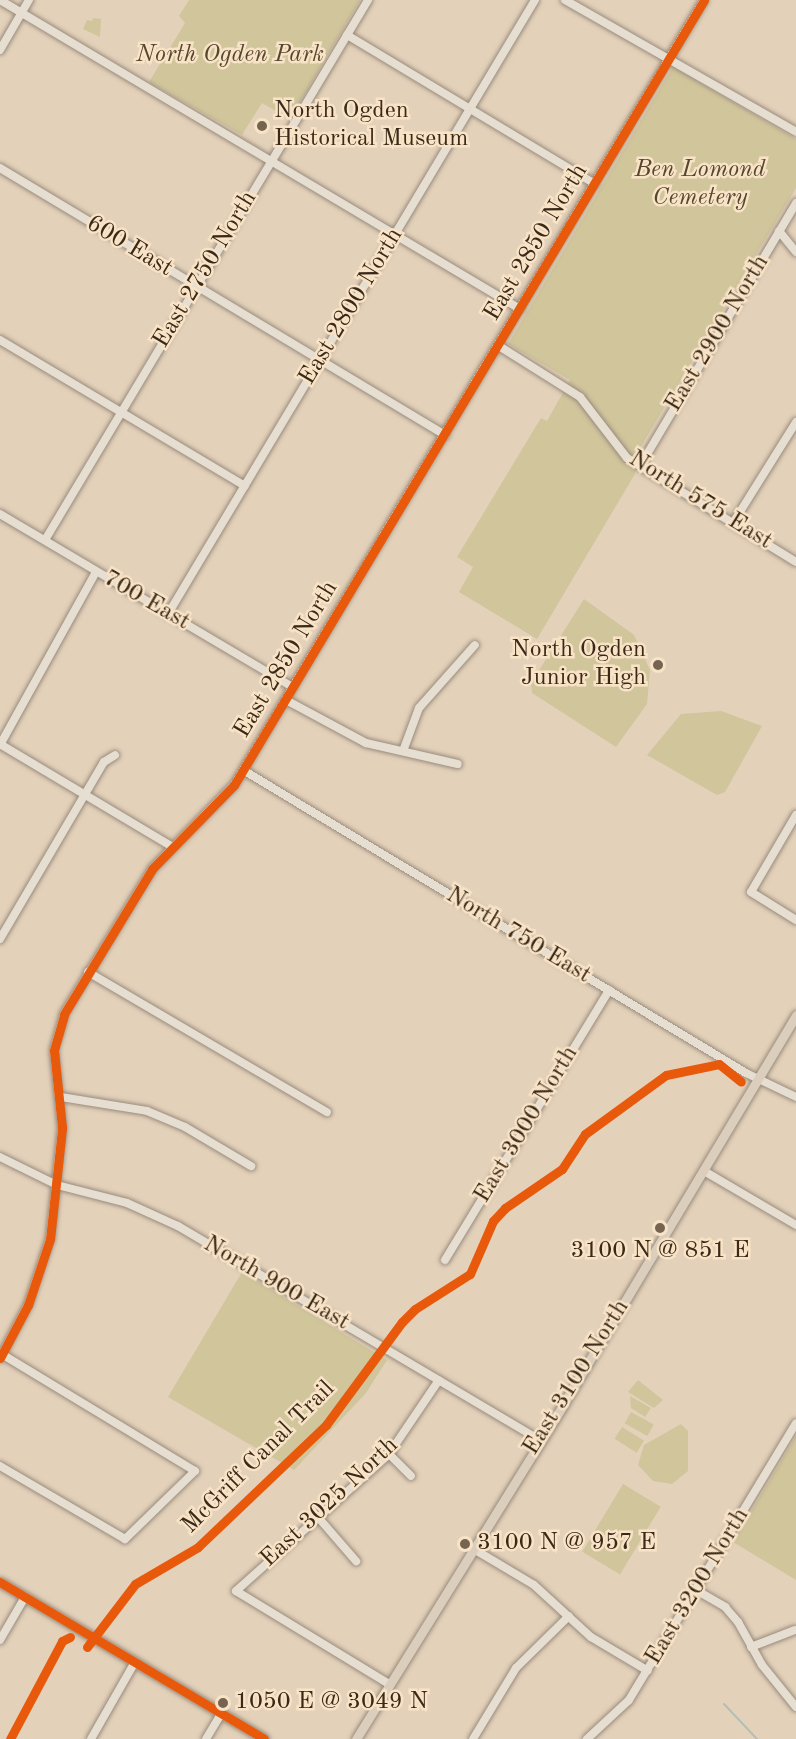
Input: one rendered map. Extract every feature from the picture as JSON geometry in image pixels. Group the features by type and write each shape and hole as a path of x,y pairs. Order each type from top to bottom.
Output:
{"main road":[{"name":"East 3100 North","path":"356,1739 704,1171 796,1016"},
{"path":"0,1582 264,1739"}],"street":[{"path":"0,0 270,163 520,309"},
{"path":"0,50 30,0"},
{"name":"East 2750 North","path":"45,540 368,0"},
{"name":"East 2800 North","path":"168,614 535,0"},
{"path":"565,0 796,132"},
{"name":"East 2850 North","path":"1,1355 25,1312 43,1266 57,1185 61,1097 55,1062 57,1033 88,972 136,891 171,846 224,798 243,770 499,346 704,0"},
{"path":"347,35 595,184"},
{"name":"600 East","path":"0,168 319,362 445,435"},
{"name":"East 2900 North","path":"640,466 796,203"},
{"path":"779,231 796,252"},
{"path":"0,340 245,486"},
{"name":"North 575 East","path":"499,346 580,397 620,451 640,466 796,562"},
{"path":"733,523 796,422"},
{"name":"700 East","path":"0,514 293,687"},
{"path":"96,572 0,745 171,846"},
{"path":"403,751 419,708 476,645"},
{"path":"286,700 366,743 458,764"},
{"path":"0,939 104,762 115,755"},
{"name":"North 750 East","path":"243,770 609,990 758,1078 796,1097"},
{"path":"796,815 751,892 796,920"},
{"path":"88,972 327,1112"},
{"name":"East 3000 North","path":"445,1260 609,990"},
{"path":"61,1097 147,1111 185,1127 251,1166"},
{"name":"North 900 East","path":"0,1157 57,1185 127,1203 178,1226 540,1440"},
{"path":"704,1171 796,1225"},
{"path":"0,1466 125,1539 195,1472 1,1355"},
{"name":"East 3025 North","path":"389,1684 236,1591 317,1516 389,1454 439,1380"},
{"name":"East 3200 North","path":"587,1739 619,1712 648,1671 796,1423"},
{"path":"389,1454 411,1476"},
{"path":"317,1516 356,1561"},
{"path":"472,1548 534,1585 597,1641 648,1671"},
{"path":"696,1590 725,1607 751,1647 796,1707"},
{"path":"0,1640 26,1597"},
{"path":"473,1739 514,1670 569,1616"},
{"path":"751,1647 795,1630"},
{"path":"91,1739 135,1662"},
{"path":"206,1739 221,1714"}],"green space":[{"name":"North Ogden Park","path":"189,0 360,0 290,119 262,103 242,135 149,82 185,23 179,16"},
{"path":"93,18 101,19 100,37 83,29 87,20 92,21"},
{"name":"Ben Lomond Cemetery","path":"673,67 796,139 796,188 637,453 635,474 537,639 459,592 473,567 457,557 541,418 547,421 570,380 508,344"},
{"path":"584,599 634,635 650,670 647,704 616,747 532,693 531,683"},
{"path":"721,711 762,726 725,792 717,795 647,755 681,714"},
{"path":"242,1272 387,1360 366,1393 294,1470 168,1397"},
{"path":"638,1380 663,1400 654,1408 628,1392"},
{"path":"630,1396 651,1408 645,1417 631,1408"},
{"path":"631,1412 654,1425 647,1436 625,1423"},
{"path":"681,1424 688,1431 688,1471 672,1484 653,1481 638,1465 644,1445"},
{"path":"622,1427 644,1441 637,1453 615,1439"},
{"path":"796,1436 796,1580 733,1542"},
{"path":"623,1484 661,1507 620,1574 582,1552"}],"waterway":[{"path":"724,1704 757,1739"}],"cycle path":[{"path":"0,1358 28,1305 50,1239 62,1128 54,1050 64,1014 152,869 234,785 704,0"},
{"name":"McGriff Canal Trail","path":"87,1647 135,1584 198,1547 326,1425 402,1322 415,1309 470,1274 493,1221 505,1208 562,1169 585,1134 666,1075 719,1064 741,1082"},
{"path":"0,1582 264,1739"},
{"path":"10,1739 62,1641 70,1637"}],"place":[{"name":"North Ogden Historical Museum","path":"262,126"},
{"name":"North Ogden Junior High","path":"658,665"},
{"name":"3100 N @ 851 E","path":"660,1228"},
{"name":"3100 N @ 957 E","path":"465,1544"},
{"name":"1050 E @ 3049 N","path":"223,1703"}]}
